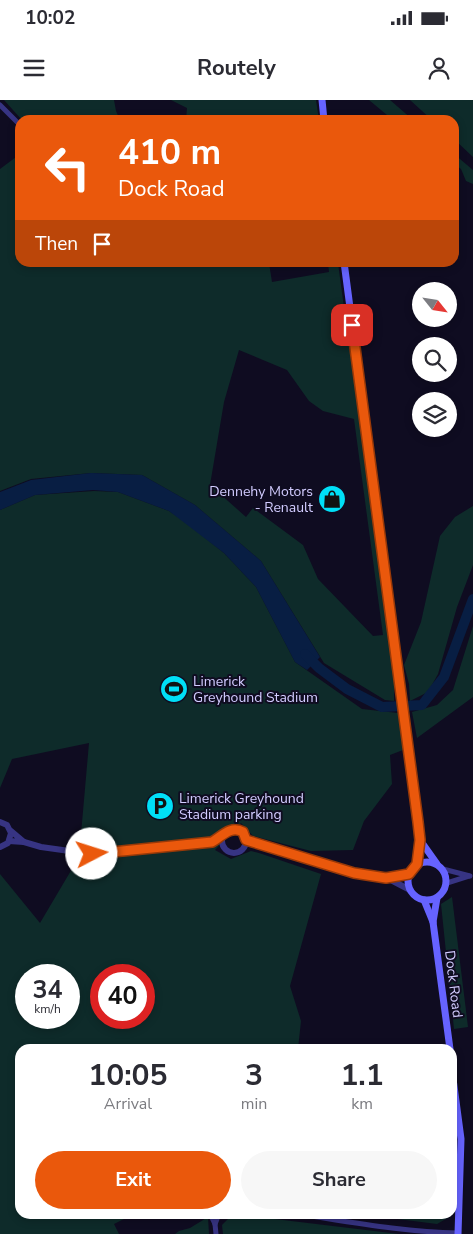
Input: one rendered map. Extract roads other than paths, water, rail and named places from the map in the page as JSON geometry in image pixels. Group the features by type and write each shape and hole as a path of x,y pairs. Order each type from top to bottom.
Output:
{"main road":[{"path":"322,100 324,115"},
{"path":"345,267 420,840 417,864 409,874 408,883 410,890 416,897 424,900 437,898 443,892 447,883 446,876 420,840"},
{"path":"417,864 428,861 440,867"},
{"name":"Dock Road","path":"437,898 434,922 449,1044"},
{"name":"Dock Road","path":"424,900 434,922"},
{"path":"457,1108 461,1139 458,1234"}],"street":[{"path":"0,105 15,120"},
{"path":"0,822 7,825 24,842"},
{"path":"212,842 225,850 234,854 241,852 246,840 243,832 236,830 228,831 222,843 225,850"},
{"path":"0,847 10,841 11,831"},
{"path":"10,841 24,842 41,848 92,854 212,842 224,836"},
{"path":"246,840 354,873 386,878 410,890"},
{"path":"244,848 260,845"},
{"path":"440,867 470,876 447,883"},
{"path":"386,878 409,874"},
{"path":"212,1219 216,1234"},
{"path":"215,1224 216,1219"},
{"path":"331,1219 377,1226 458,1234"}],"water":[{"path":"91,473 142,475 195,505 261,561 320,657 307,670 295,662 256,587 224,553 169,511 118,492 93,490 35,495 0,510 0,492 31,480"}],"waterway":[{"path":"305,654 319,668 347,689 382,707 422,705 444,677 473,599"}],"place":[{"name":"Dennehy Motors - Renault","path":"332,499"},
{"name":"Limerick Greyhound Stadium","path":"174,689"},
{"name":"Limerick Greyhound Stadium parking","path":"160,806"}]}
